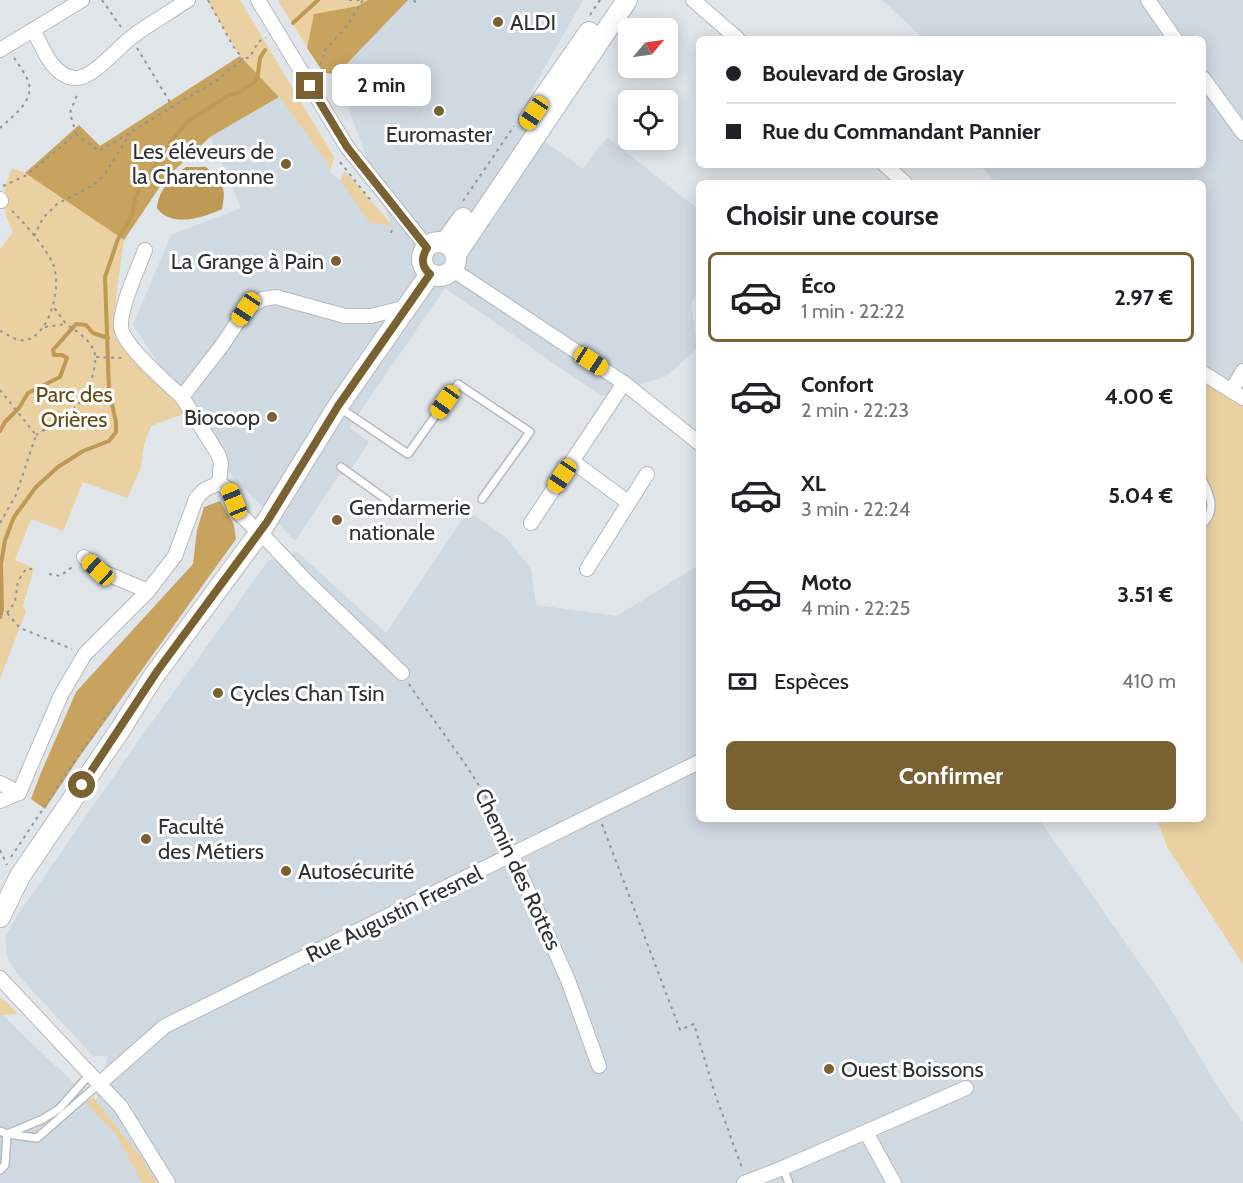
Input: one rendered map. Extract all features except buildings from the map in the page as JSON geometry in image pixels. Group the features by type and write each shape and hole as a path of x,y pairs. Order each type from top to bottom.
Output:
{"main road":[{"path":"445,254 611,0"},
{"path":"445,254 627,0"},
{"path":"0,895 13,871 120,730 153,677 306,458 338,406 430,274 423,262 423,254 445,254"},
{"path":"0,917 13,871"}],"street":[{"path":"4,48 82,0"},
{"path":"34,31 57,69 72,78 82,78 108,59 131,37 188,0"},
{"path":"258,0 347,147 445,254 624,383 696,441"},
{"path":"693,0 735,36"},
{"path":"1148,0 1173,36"},
{"path":"1206,82 1243,134"},
{"path":"888,168 902,180"},
{"path":"145,250 123,308 120,327 125,338 141,357 182,397 218,454 221,463 219,483"},
{"path":"182,397 223,344 246,309 263,299 276,297 345,316 371,316 407,306"},
{"path":"1206,375 1237,394 1243,370"},
{"path":"531,523 624,383"},
{"path":"572,461 629,503"},
{"path":"587,569 647,474"},
{"path":"219,483 229,490 238,512 305,580 402,672"},
{"path":"0,801 19,793 61,695 85,654 148,591 175,556 196,499 204,490 219,483"},
{"path":"84,557 98,570 148,591"},
{"name":"Rue Augustin Fresnel","path":"96,1078 165,1026 696,764"},
{"path":"0,783 19,793"},
{"name":"Chemin des Rottes","path":"512,855 568,980 599,1066"},
{"path":"0,978 121,1107 168,1183"},
{"path":"746,1182 966,1088"},
{"path":"866,1132 894,1183"}],"lane":[{"path":"338,406 408,454 458,384 530,432 482,499"},
{"path":"341,466 387,500"},
{"path":"1206,486 1212,496 1209,518 1206,521"},
{"path":"4,1132 38,1138 96,1078"},
{"path":"4,1132 43,1119 59,1109 96,1078"},
{"path":"0,1170 5,1165 4,1132"},
{"path":"783,1168 789,1183"}],"path":[{"path":"102,0 112,17 131,37 173,107"},
{"path":"208,0 233,46 243,59"},
{"path":"313,63 318,72 325,50 347,26 362,0 349,0"},
{"path":"82,78 70,113 76,134 99,151 217,80 243,59 250,57 258,42 266,38"},
{"path":"0,128 22,108 28,94 29,84 4,48"},
{"path":"34,236 43,218 57,204 94,185 105,174 132,132"},
{"path":"44,327 53,306 56,286 53,264 24,222 0,196 76,134"},
{"path":"0,523 16,495 36,435 81,402 96,357 95,350 88,340 66,324 53,306"},
{"path":"0,331 18,340 25,340 44,327 66,324"},
{"path":"96,357 120,358"},
{"path":"0,390 36,435"},
{"path":"49,574 60,576 84,557"},
{"path":"32,569 26,569 21,573 15,602 3,614 20,628 85,654"},
{"name":"Chemin des Rottes","path":"402,672 434,722 480,784 500,823 512,855"},
{"path":"597,813 680,1030 694,1024 714,1094 746,1182"},
{"path":"0,850 13,871"}],"shaded area":[{"path":"368,0 408,0 336,75 323,72 307,48 314,14 358,6"},
{"path":"408,0 583,0 515,120 583,169 607,137 618,146 618,150 623,150 696,208 696,294 691,303 696,350 665,377 601,396 445,288 349,428 369,442 349,472 338,476 295,541 231,475 133,325 171,235 241,208 210,137 279,97 329,165 328,170 392,226 336,75"},
{"path":"882,0 1243,0 1243,394 1206,379 1206,180 993,180 983,168 1206,168 1206,36 921,36"},
{"path":"240,56 279,97 210,137 165,179 124,240 25,173 79,125 100,146"},
{"path":"186,167 206,167 216,177 222,185 224,195 222,209 197,218 179,219 170,218 157,208 160,195 167,184"},
{"path":"220,501 234,525 236,539 80,756 45,809 31,799 76,692 193,564 197,530 204,507"},
{"path":"468,511 506,537 531,569 536,605 617,616 696,567 696,822 1041,822 1162,995 1243,1123 1243,1183 0,1183 0,1013 95,1103 108,1056 93,1056 17,974 7,956 5,938 14,920 132,750 268,561 296,551 386,633"}],"green space":[{"path":"207,0 240,0 334,157 330,172 329,165 279,97 240,56"},
{"path":"279,0 408,0 336,75 323,72"},
{"name":"Parc des Orières","path":"12,168 25,173 124,240 116,296 115,338 139,366 186,413 151,426 144,444 141,468 127,498 83,482 63,531 31,519 15,560 34,568 23,606 26,611 0,679 0,249 13,232 3,200"},
{"path":"345,171 393,226 370,223 340,181"},
{"path":"1206,379 1243,394 1243,964 1167,847 1158,822 1206,822"},
{"path":"0,998 8,1003 17,1014 0,1015"},
{"path":"93,1097 141,1157 157,1183 142,1183 116,1134 86,1103"}],"waterway":[{"path":"293,23 318,0"},
{"path":"0,617 2,609 1,564 5,540 14,517 36,487 58,467 83,451 109,441 116,432 109,391 105,277 118,239 132,215 136,195 168,146 188,121 229,95 239,93 257,80 260,58 265,50"},
{"path":"0,431 28,393 60,377 67,358 54,355 53,350 76,324 86,325 93,333 108,338"}],"place":[{"name":"ALDI","path":"498,22"},
{"name":"Euromaster","path":"439,111"},
{"name":"Les éléveurs de la Charentonne","path":"286,164"},
{"name":"La Grange à Pain","path":"336,261"},
{"name":"Biocoop","path":"272,417"},
{"name":"Gendarmerie nationale","path":"337,520"},
{"name":"Cycles Chan Tsin","path":"218,693"},
{"name":"Faculté des Métiers","path":"146,839"},
{"name":"Autosécurité","path":"286,871"},
{"name":"Ouest Boissons","path":"829,1069"}],"route":[{"path":"82,785 158,670 267,522 338,406 430,274 424,267 422,258 427,248 347,147 310,86"}]}
